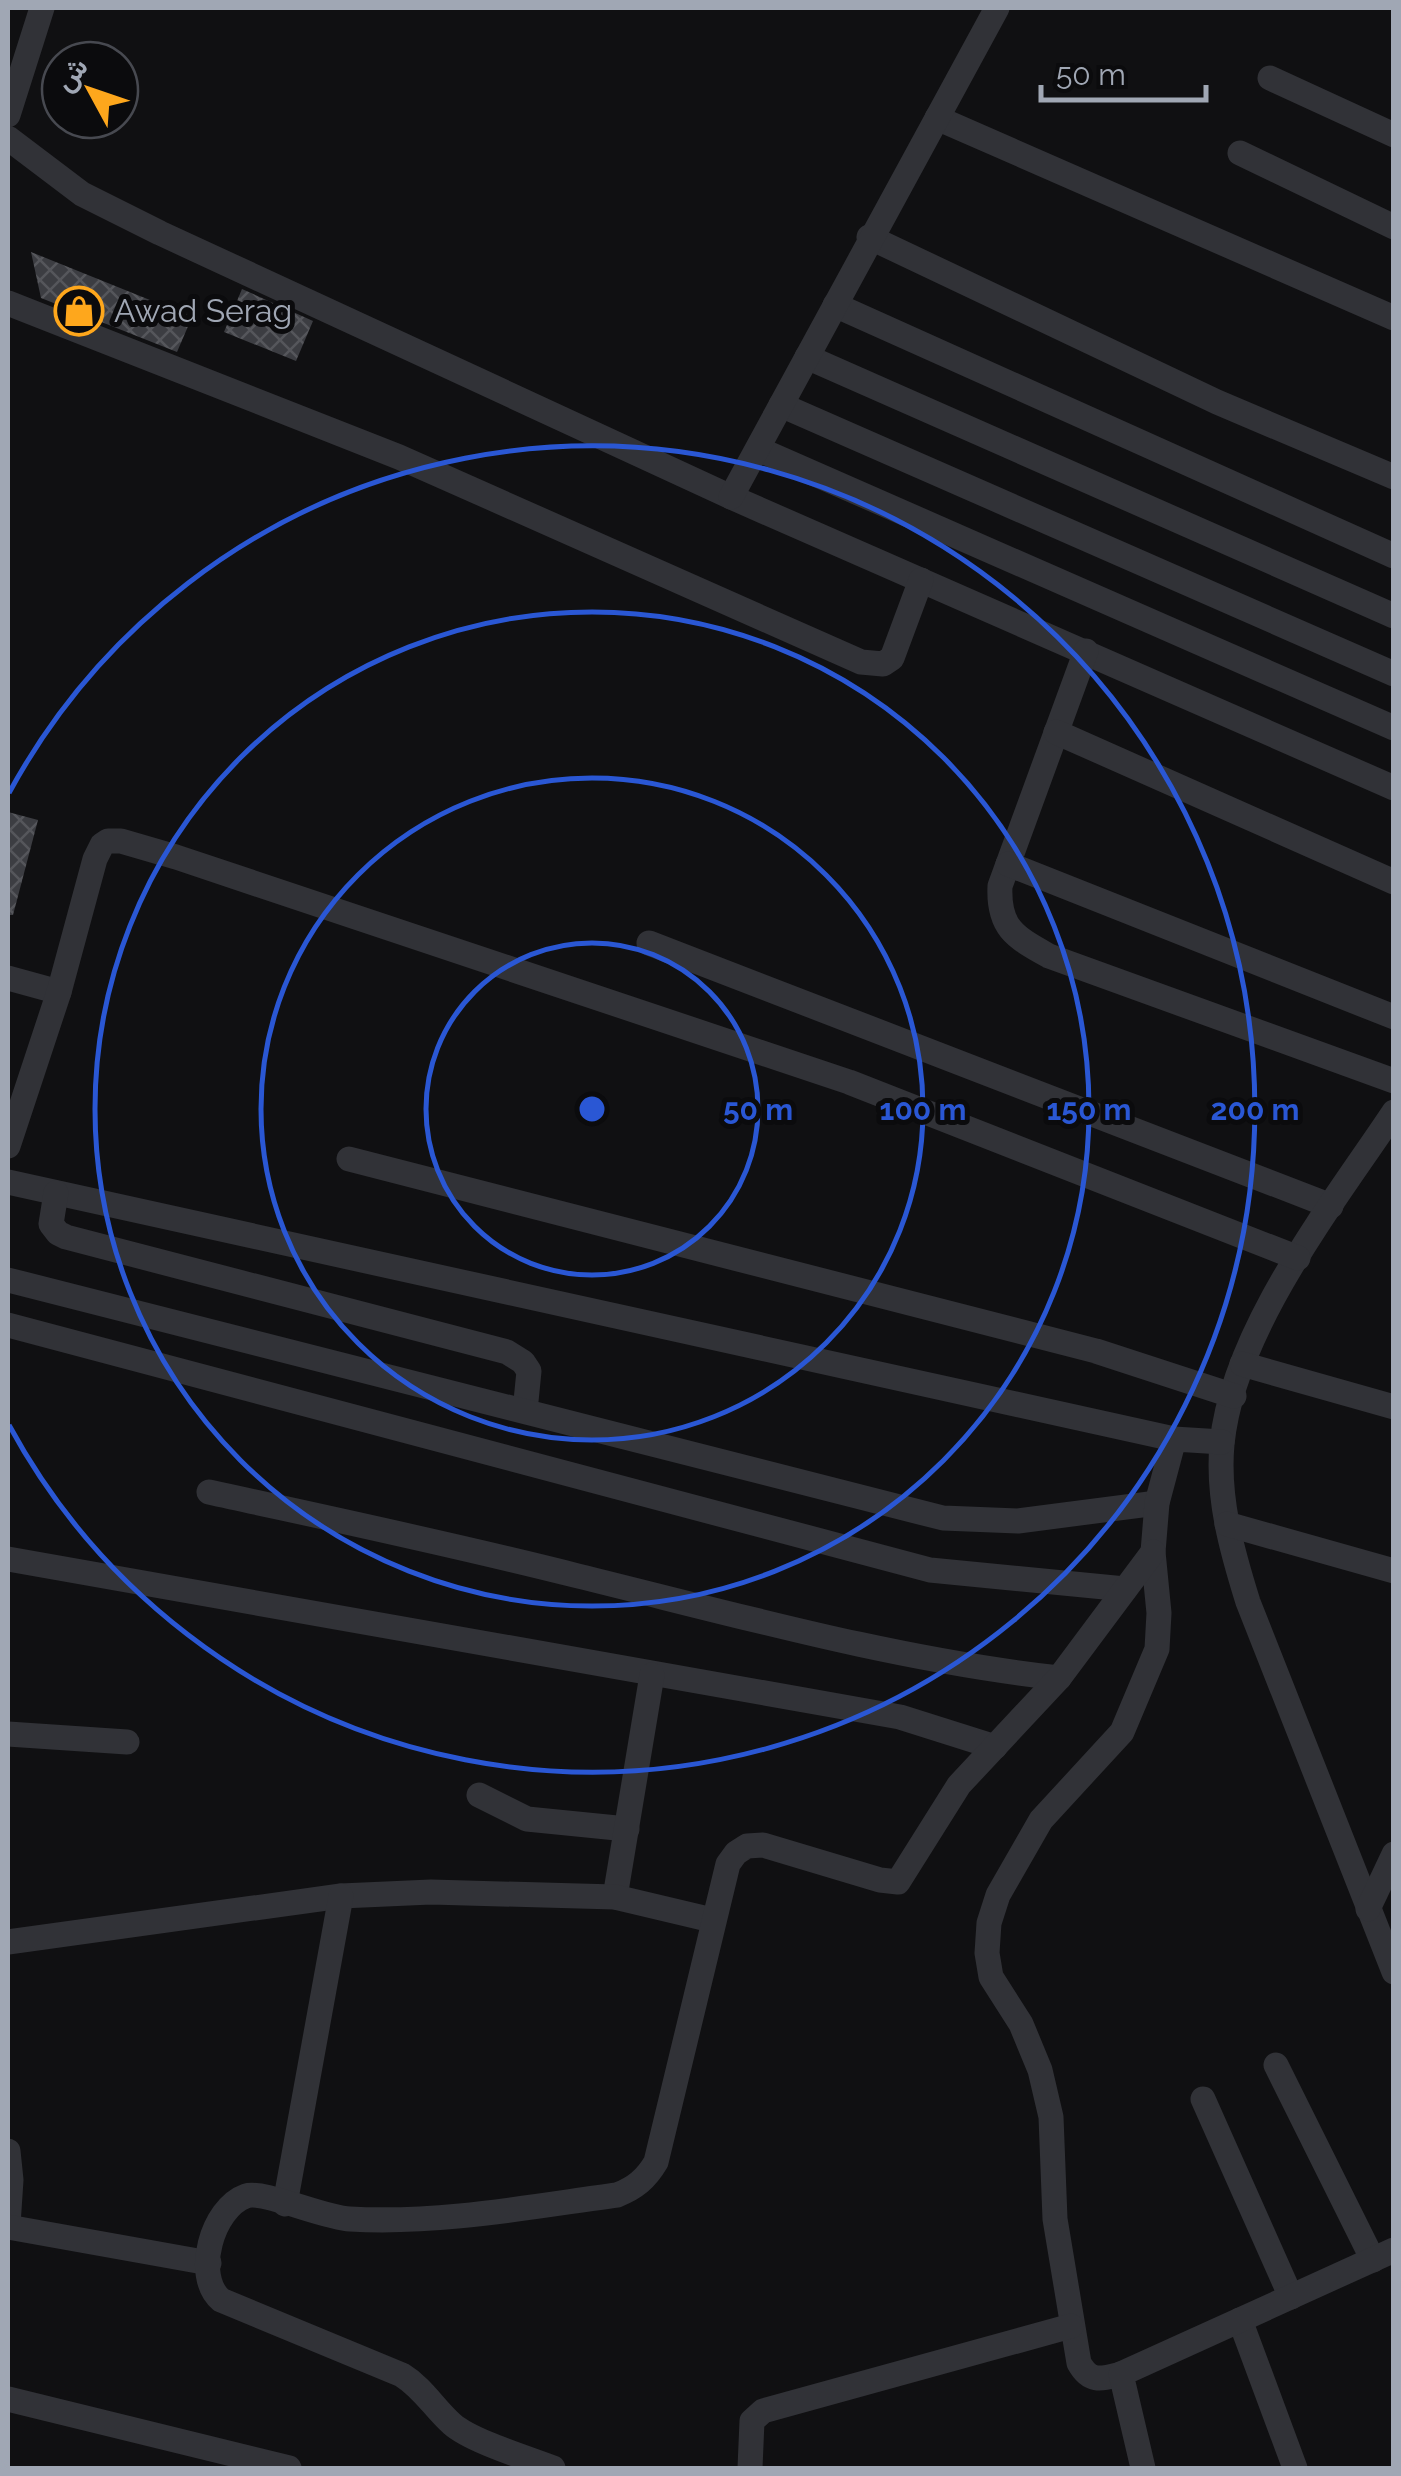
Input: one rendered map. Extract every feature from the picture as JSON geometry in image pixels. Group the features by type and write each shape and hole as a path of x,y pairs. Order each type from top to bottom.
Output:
{"street":[{"path":"8,115 42,8"},
{"path":"731,497 997,8"},
{"path":"1270,78 1394,135"},
{"path":"937,118 1394,318"},
{"path":"8,138 96,202 731,497 1394,788"},
{"path":"1240,153 1394,227"},
{"path":"870,238 1217,402 1394,478"},
{"path":"8,303 399,458 861,662 883,664 892,658 922,580"},
{"path":"835,305 1394,556"},
{"path":"807,357 1394,616"},
{"path":"781,405 1394,674"},
{"path":"758,448 1394,728"},
{"path":"1086,651 1000,886 999,909 1006,926 1049,956 1394,1081"},
{"path":"1056,732 1394,882"},
{"path":"8,1146 59,992 96,859 108,841 122,842 353,915 849,1082 1298,1258"},
{"path":"1008,864 1394,1017"},
{"path":"649,943 1331,1206"},
{"path":"8,978 59,992"},
{"path":"1394,1112 1262,1320 1242,1364 1222,1442 1223,1496 1232,1551 1248,1602 1394,1972"},
{"path":"349,1158 1096,1351 1234,1396"},
{"path":"8,1182 1174,1439 1222,1442"},
{"path":"56,1193 50,1224 66,1237 507,1352 529,1371 524,1411"},
{"path":"8,1280 943,1518 1018,1520 1157,1502"},
{"path":"8,1325 930,1570 1125,1590"},
{"path":"1242,1364 1394,1407"},
{"path":"1174,1439 1157,1502 1153,1552 1159,1613 1157,1649 1122,1732 1041,1820 998,1895 989,1923 986,1953 991,1977 1022,2024 1040,2070 1051,2116 1055,2219 1071,2326 1079,2363 1086,2375 1098,2380 1121,2374 1383,2255 1276,2065"},
{"path":"209,1492 458,1546 892,1651 989,1670 1059,1678"},
{"path":"1228,1524 1394,1571"},
{"path":"553,2468 465,2434 417,2384 402,2374 220,2300 208,2281 214,2232 222,2217 237,2201 257,2194 332,2218 426,2218 617,2195 631,2190 656,2162 712,1920 728,1864 736,1852 747,1846 764,1845 898,1882 959,1785 1059,1678 1153,1552"},
{"path":"8,1559 900,1717 995,1747"},
{"path":"615,1897 652,1675"},
{"path":"8,1734 127,1742"},
{"path":"480,1795 527,1818 627,1829"},
{"path":"1368,1909 1394,1854"},
{"path":"8,1942 340,1896 431,1892 615,1897 712,1920"},
{"path":"285,2204 340,1896"},
{"path":"1203,2099 1291,2297"},
{"path":"8,2151 12,2180 8,2226 209,2263"},
{"path":"1240,2320 1294,2468"},
{"path":"750,2468 752,2421 763,2411 1071,2326"},
{"path":"1121,2374 1143,2468"},
{"path":"8,2399 289,2468"}],"building":[{"path":"31,252 192,317 177,352 41,298"},
{"path":"242,289 313,321 296,361 224,332"},
{"path":"8,812 38,820 13,915 8,915"}],"place":[{"name":"Awad Serag","path":"79,311"}]}
